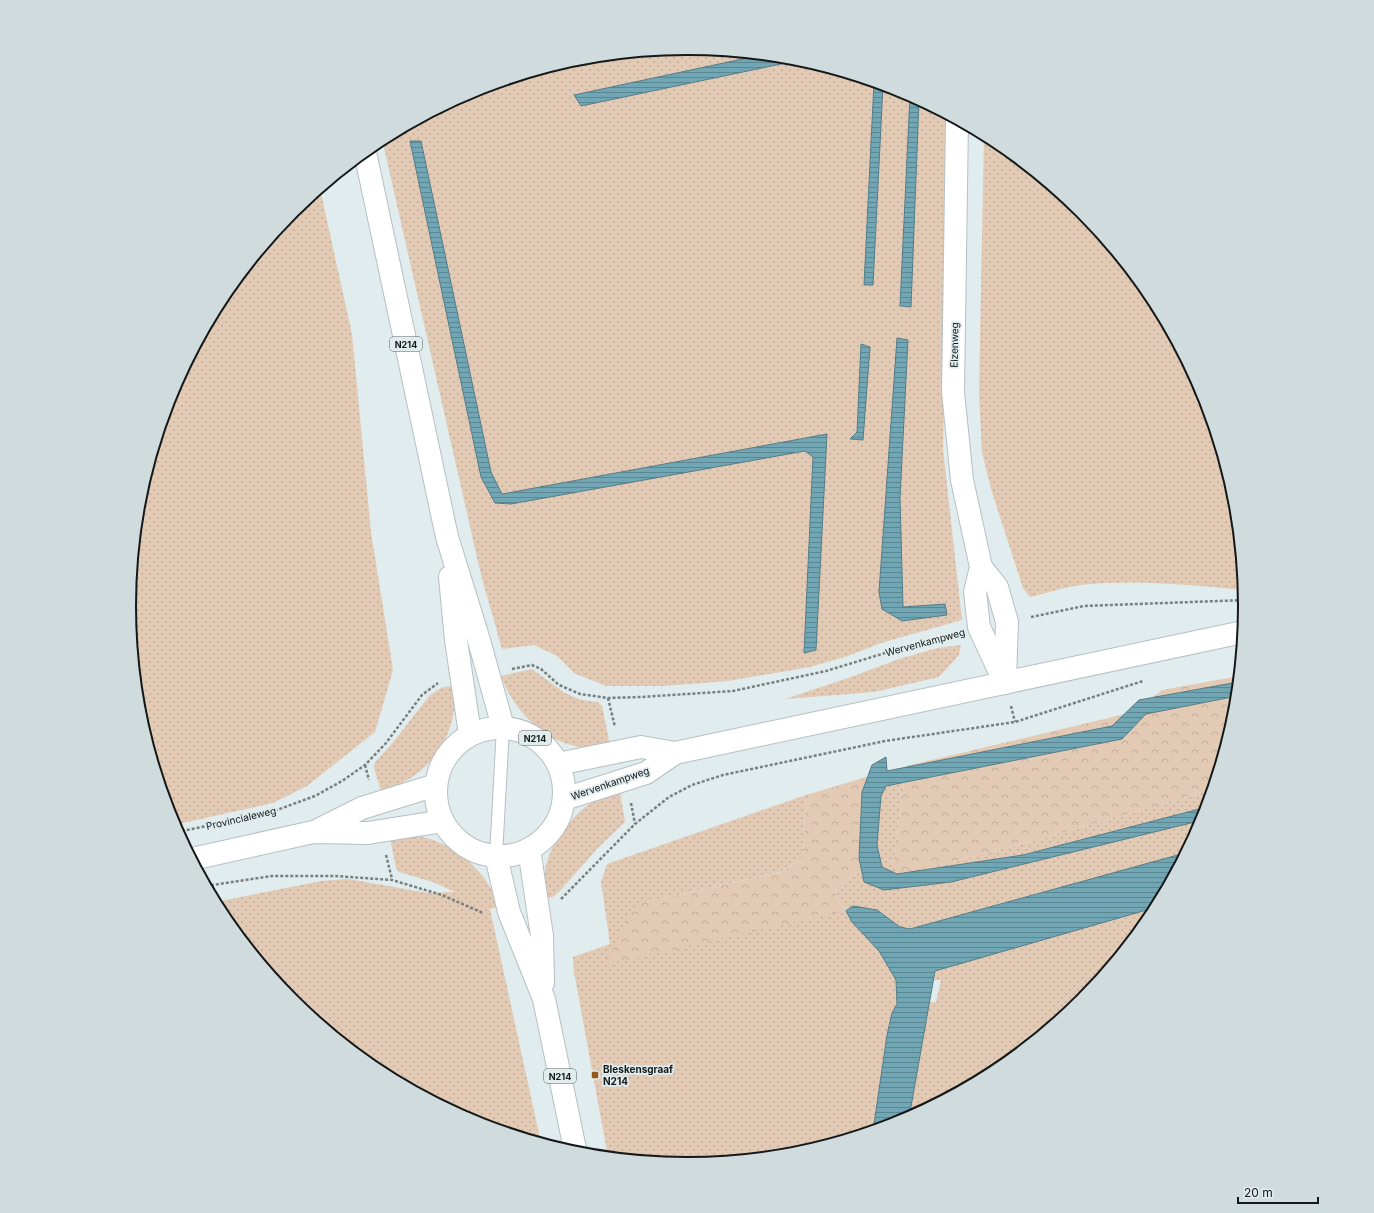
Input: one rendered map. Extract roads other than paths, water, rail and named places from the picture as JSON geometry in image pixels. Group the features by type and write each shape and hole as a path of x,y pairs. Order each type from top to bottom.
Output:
{"main road":[{"name":"Elzenweg","path":"957,126 953,392 962,480 981,566 997,587 1007,622 1005,683"},
{"name":"N214","path":"366,158 447,537 489,673 503,727"},
{"name":"N214","path":"447,537 456,640 470,734"},
{"name":"Elzenweg","path":"981,566 975,592 979,627 1005,683"},
{"name":"Wervenkampweg","path":"564,799 646,773 676,754 1237,633"},
{"name":"N214","path":"503,727 522,731 536,739 549,750 558,764 562,776 564,799 561,812 556,823 549,834 540,842 529,849 513,855 496,856 474,851 465,846 448,830 438,810 436,785 438,773 447,756 459,742 470,734 487,728 503,727"},
{"name":"Wervenkampweg","path":"558,764 640,748 676,754"},
{"path":"196,858 313,832 362,808 436,785"},
{"path":"313,832 368,833 443,821"},
{"name":"N214","path":"529,849 542,936 544,999 574,1146"},
{"name":"N214","path":"496,856 509,912 544,999"}],"lane":[{"path":"496,856 503,727"}],"water":[{"path":"745,58 782,64 581,106 574,95"},
{"path":"874,88 883,91 873,285 864,285"},
{"path":"910,102 919,106 911,307 900,306"},
{"path":"410,141 421,141 491,472 502,494 827,434 816,650 804,653 813,457 805,451 511,504 495,503 481,477"},
{"path":"897,338 908,340 900,498 903,607 945,604 947,615 902,621 882,609 879,592"},
{"path":"861,344 870,347 863,440 850,439 857,432"},
{"path":"1233,683 1231,697 1146,714 1122,739 886,786 881,796 877,845 882,867 897,874 1023,855 1200,809 1195,822 951,882 884,890 864,882 859,858 862,792 872,765 886,757 887,771 1112,726 1139,700"},
{"path":"1180,854 1148,910 935,971 910,1110 874,1125 887,1035 892,1013 897,1004 896,980 879,951 852,922 846,911 853,906 877,910 900,927 910,929"}],"place":[{"name":"Bleskensgraaf N214","path":"595,1075"}]}
